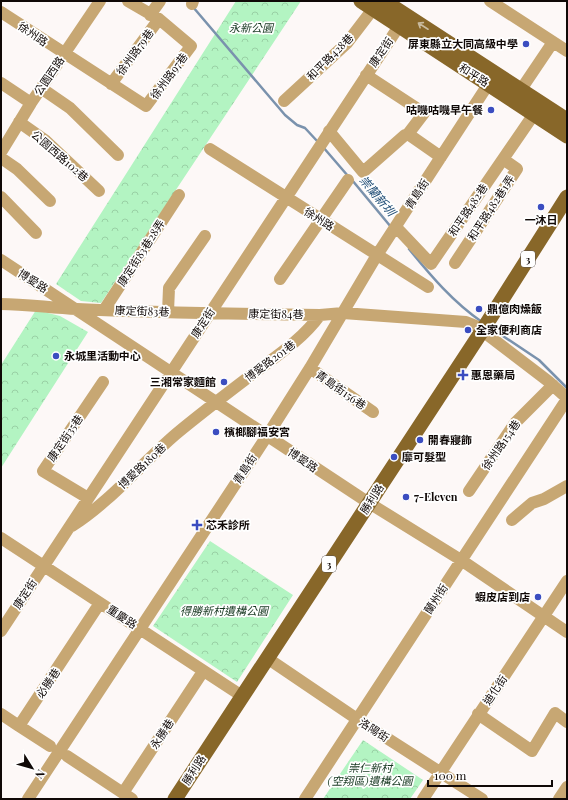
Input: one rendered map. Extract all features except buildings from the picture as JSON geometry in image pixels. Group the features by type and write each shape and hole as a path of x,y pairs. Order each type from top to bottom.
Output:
{"main road":[{"name":"和平路","path":"360,1 378,5 492,79 534,114 567,136"},
{"name":"和平路","path":"492,79 520,91 567,120"},
{"name":"勝利路","path":"175,799 485,327 567,197"}],"street":[{"name":"公園西路","path":"1,152 31,103 100,1"},
{"path":"128,1 155,17"},
{"name":"徐州路79巷","path":"111,84 155,17 160,1"},
{"path":"490,1 567,51"},
{"name":"和平路428巷","path":"284,101 347,43 378,5"},
{"name":"徐州路","path":"1,12 146,106"},
{"name":"徐州路97巷","path":"146,106 191,46 155,17"},
{"name":"康定街","path":"1,631 402,21"},
{"path":"520,91 553,42"},
{"path":"366,75 424,113 408,134 441,157"},
{"name":"青島街","path":"28,799 267,436 310,368 377,255 492,79"},
{"path":"1,83 31,103"},
{"path":"41,88 70,108 118,154"},
{"name":"和平路482巷","path":"393,230 431,264 534,114"},
{"name":"公園西路102巷","path":"19,122 46,141 99,191"},
{"path":"323,140 364,172 405,135"},
{"name":"徐州路","path":"210,150 428,287"},
{"path":"1,158 17,169 50,202"},
{"name":"和平路482巷1弄","path":"456,262 517,169 503,159"},
{"path":"280,279 348,180"},
{"name":"康定街83巷28弄","path":"104,310 179,195"},
{"path":"1,197 36,233"},
{"path":"168,312 169,288 205,236"},
{"name":"博愛路","path":"1,260 369,503 461,560 567,632"},
{"name":"康定街83巷","path":"2,306 209,313"},
{"name":"康定街84巷","path":"209,313 320,315 343,313"},
{"path":"343,313 466,322 476,326 485,327 567,398"},
{"name":"博愛路201巷","path":"216,402 300,338 320,315"},
{"name":"青島街156巷","path":"310,368 373,412"},
{"name":"康定街35巷","path":"88,498 44,471 103,382"},
{"name":"徐州路154巷","path":"469,491 515,423 553,385"},
{"name":"蘭州街","path":"305,799 567,398"},
{"name":"博愛路180巷","path":"67,529 85,518 139,470 174,436 216,402"},
{"path":"512,520 532,503 544,499 567,486"},
{"name":"重慶路","path":"1,538 242,696"},
{"name":"迪化街","path":"423,799 567,582"},
{"name":"必勝巷","path":"19,726 96,609"},
{"name":"洛陽街","path":"267,658 357,719 482,799"},
{"name":"永勝巷","path":"128,796 200,676"},
{"path":"478,714 532,751 555,713 567,722"},
{"path":"1,714 50,746"},
{"path":"67,756 128,796"},
{"path":"559,799 567,787"}],"green space":[{"name":"永新公園","path":"236,1 301,1 101,303 81,301 56,284"},
{"path":"36,310 60,316 88,332 1,468 1,365"},
{"name":"得勝新村遺構公園","path":"210,541 293,595 237,682 153,626"},
{"name":"崇仁新村 (空翔區)遺構公園","path":"363,740 423,780 410,799 323,799"}],"waterway":[{"name":"崇蘭新圳","path":"193,7 285,115 297,125 305,128 318,142"},
{"name":"崇蘭新圳","path":"323,147 348,176"},
{"name":"崇蘭新圳","path":"352,180 391,227"},
{"name":"崇蘭新圳","path":"409,249 434,279 461,306 482,322"},
{"name":"崇蘭新圳","path":"491,328 539,360 567,388"}],"place":[{"name":"屏東縣立大同高級中學","path":"526,44"},
{"name":"咕嘰咕嘰早午餐","path":"491,110"},
{"name":"一沐日","path":"541,207"},
{"name":"鼎億肉燥飯","path":"479,309"},
{"name":"全家便利商店","path":"468,330"},
{"name":"永城里活動中心","path":"56,356"},
{"name":"惠恩藥局","path":"463,375"},
{"name":"三湘常家麵館","path":"224,382"},
{"name":"檳榔腳福安宮","path":"216,432"},
{"name":"開春寢飾","path":"420,440"},
{"name":"靡可髮型","path":"394,457"},
{"name":"7-Eleven","path":"406,497"},
{"name":"芯禾診所","path":"197,525"},
{"name":"蝦皮店到店","path":"538,597"}]}
